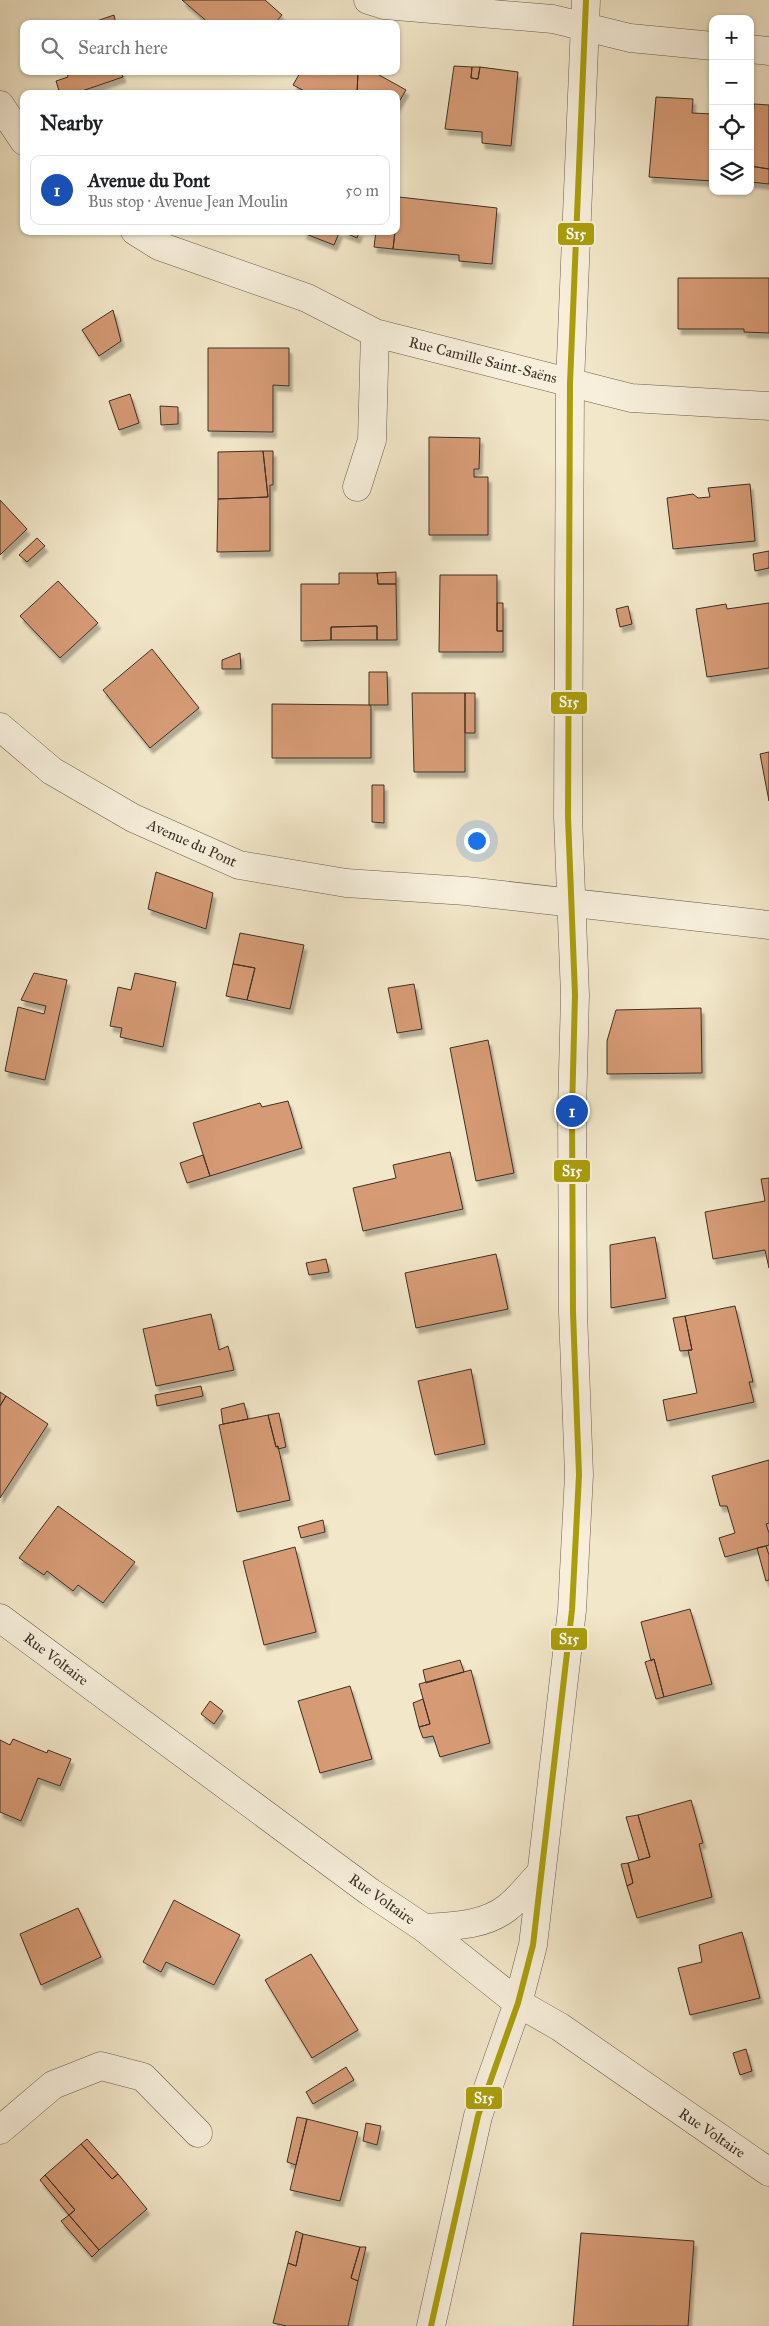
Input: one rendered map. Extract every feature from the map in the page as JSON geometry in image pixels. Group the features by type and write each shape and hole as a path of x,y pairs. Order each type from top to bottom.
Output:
{"street":[{"path":"368,0 384,5 553,19 630,38 709,46"},
{"path":"431,2326 478,2116 518,2003 533,1945 572,1610 579,1475 573,1312 572,1111 575,995 568,817 570,382 586,0"},
{"path":"754,49 769,51"},
{"path":"0,105 20,135"},
{"name":"Rue Camille Saint-Saëns","path":"141,235 159,246 307,298 375,333 631,398 769,406"},
{"path":"357,487 372,440 375,333"},
{"name":"Avenue du Pont","path":"0,727 52,771 133,818 239,865 346,883 466,891 769,925"},
{"name":"Rue Voltaire","path":"0,1618 370,1892 424,1928 518,2003 560,2028 769,2172"},
{"path":"424,1928 463,1926 490,1917 507,1908 540,1874"},
{"path":"0,2130 53,2084 101,2066 143,2077 198,2133"}],"building":[{"path":"182,0 265,0 282,15 278,20 205,20"},
{"path":"114,15 115,20 100,20"},
{"path":"454,66 472,67 471,78 478,79 480,67 518,72 511,146 482,143 482,132 445,129"},
{"path":"472,67 480,67 478,79 471,78"},
{"path":"67,75 122,75 123,77 85,90 59,90 56,81 68,77"},
{"path":"299,75 358,75 357,90 302,90 293,85"},
{"path":"358,75 379,75 406,90 400,100 400,90 357,90"},
{"path":"656,97 693,99 692,113 709,114 709,181 649,177"},
{"path":"754,104 769,105 769,169 754,167"},
{"path":"754,167 769,169 769,184 754,182"},
{"path":"400,197 497,208 492,264 459,261 459,255 393,249 395,235 400,235"},
{"path":"308,235 338,235 334,245"},
{"path":"376,235 395,235 393,249 374,247"},
{"path":"678,278 769,278 769,333 744,332 744,329 678,329"},
{"path":"113,310 121,341 99,356 82,330"},
{"path":"208,348 289,348 289,386 273,385 273,432 208,431"},
{"path":"130,394 139,423 119,430 109,401"},
{"path":"160,406 178,407 178,424 161,425"},
{"path":"429,437 480,438 479,469 474,469 474,477 488,477 488,535 429,535"},
{"path":"263,451 273,451 273,485 270,485 270,551 217,552 218,499 268,497"},
{"path":"263,451 268,497 218,499 218,452"},
{"path":"750,484 755,541 673,549 667,498 693,494 698,498 710,497 708,488"},
{"path":"0,500 27,529 0,555"},
{"path":"37,538 45,546 27,562 19,555"},
{"path":"769,551 769,568 755,571 753,554"},
{"path":"396,572 396,584 378,584 377,573"},
{"path":"339,573 377,573 378,584 396,584 397,640 377,640 377,626 331,627 331,640 301,641 301,584 339,584"},
{"path":"440,575 497,575 497,631 503,631 503,652 439,652"},
{"path":"58,581 98,623 60,658 20,616"},
{"path":"497,603 503,603 503,631 497,631"},
{"path":"769,603 769,668 707,677 696,609 726,604 727,609"},
{"path":"628,606 632,624 620,627 616,609"},
{"path":"377,626 377,640 331,640 331,627"},
{"path":"152,649 199,708 150,748 103,690"},
{"path":"240,653 241,669 222,669 222,660"},
{"path":"369,672 387,672 388,705 369,705"},
{"path":"412,693 465,693 465,772 414,772"},
{"path":"465,693 475,693 475,733 465,733"},
{"path":"272,704 371,706 371,758 272,758"},
{"path":"769,752 769,801 760,754"},
{"path":"372,785 384,785 384,823 372,822"},
{"path":"156,872 213,893 206,929 148,909"},
{"path":"240,933 304,945 290,1009 247,1000 255,968 233,964"},
{"path":"233,964 255,968 247,1000 226,996"},
{"path":"34,973 67,980 45,1080 5,1071 18,1007 44,1014 46,1006 21,1000"},
{"path":"135,973 176,982 163,1047 120,1037 122,1028 110,1026 118,987 131,990"},
{"path":"414,984 422,1029 397,1033 388,988"},
{"path":"701,1008 702,1073 607,1074 607,1041 616,1010"},
{"path":"488,1040 514,1173 476,1181 450,1048"},
{"path":"288,1101 302,1148 210,1176 193,1123 260,1103 262,1107"},
{"path":"450,1152 463,1209 363,1231 353,1188 396,1178 393,1165"},
{"path":"203,1155 210,1176 187,1183 180,1163"},
{"path":"769,1178 769,1268 765,1250 713,1259 705,1212 765,1201 761,1179"},
{"path":"655,1237 666,1298 611,1308 610,1245"},
{"path":"496,1254 508,1309 416,1328 405,1273"},
{"path":"326,1259 329,1272 309,1275 306,1263"},
{"path":"735,1306 753,1382 749,1382 754,1402 667,1421 663,1400 697,1393 688,1350 692,1350 685,1316"},
{"path":"211,1314 219,1350 228,1346 234,1370 156,1386 143,1329"},
{"path":"685,1316 692,1350 680,1351 673,1318"},
{"path":"471,1369 485,1444 435,1455 418,1381"},
{"path":"201,1386 203,1396 157,1406 155,1395"},
{"path":"0,1392 6,1396 0,1406"},
{"path":"6,1396 48,1424 0,1498 0,1406"},
{"path":"244,1403 248,1419 223,1424 221,1409"},
{"path":"279,1413 286,1447 278,1449 268,1415"},
{"path":"268,1415 276,1447 278,1446 290,1500 237,1512 219,1425"},
{"path":"769,1460 769,1523 766,1524 769,1533 769,1545 725,1557 719,1538 735,1533 727,1506 720,1506 712,1476"},
{"path":"58,1506 135,1562 103,1603 78,1585 73,1591 47,1571 44,1575 19,1558"},
{"path":"323,1520 325,1532 301,1538 298,1527"},
{"path":"766,1546 769,1555 769,1580 766,1581 757,1548"},
{"path":"295,1547 316,1632 264,1645 243,1561"},
{"path":"690,1609 712,1684 664,1697 654,1659 651,1661 641,1622"},
{"path":"654,1659 664,1697 656,1699 645,1662"},
{"path":"460,1660 464,1672 426,1683 423,1670"},
{"path":"471,1670 490,1743 440,1757 433,1736 423,1738 419,1727 430,1724 419,1684"},
{"path":"350,1686 372,1759 320,1773 298,1701"},
{"path":"423,1699 430,1724 419,1727 413,1703"},
{"path":"210,1701 223,1711 214,1724 201,1714"},
{"path":"13,1739 47,1753 48,1750 71,1759 60,1786 38,1778 21,1821 0,1812 0,1740 10,1745"},
{"path":"691,1800 703,1843 699,1844 712,1897 637,1918 627,1886 633,1883 628,1863 650,1857 638,1815"},
{"path":"638,1815 650,1857 639,1860 626,1817"},
{"path":"628,1863 633,1883 627,1886 621,1864"},
{"path":"174,1900 240,1935 214,1985 166,1962 161,1972 143,1962"},
{"path":"78,1908 101,1957 41,1985 20,1934"},
{"path":"742,1932 760,1998 690,2015 678,1968 702,1962 699,1945"},
{"path":"311,1954 358,2030 312,2058 265,1980"},
{"path":"746,2049 752,2071 740,2075 733,2053"},
{"path":"346,2067 354,2080 313,2104 306,2092"},
{"path":"297,2117 307,2119 296,2165 287,2162"},
{"path":"307,2119 358,2132 340,2201 290,2190"},
{"path":"366,2123 381,2126 377,2145 363,2141"},
{"path":"87,2139 118,2174 112,2179 81,2144"},
{"path":"81,2144 112,2179 118,2174 147,2209 99,2250 69,2215 75,2210 45,2175"},
{"path":"45,2175 75,2210 69,2215 40,2180"},
{"path":"69,2215 99,2250 92,2257 61,2221"},
{"path":"296,2231 303,2234 296,2266 288,2263"},
{"path":"581,2233 694,2241 688,2326 573,2326"},
{"path":"303,2234 360,2247 351,2278 358,2281 348,2326 287,2326 273,2323 288,2263 296,2266"},
{"path":"360,2247 366,2247 358,2281 351,2278"}],"transit line":[{"name":"S15","path":"431,2326 478,2116 518,2003 533,1945 572,1610 579,1475 573,1312 572,1111 575,995 568,817 570,383 586,0"}],"place":[{"name":"Avenue du Pont","path":"572,1111"}]}
